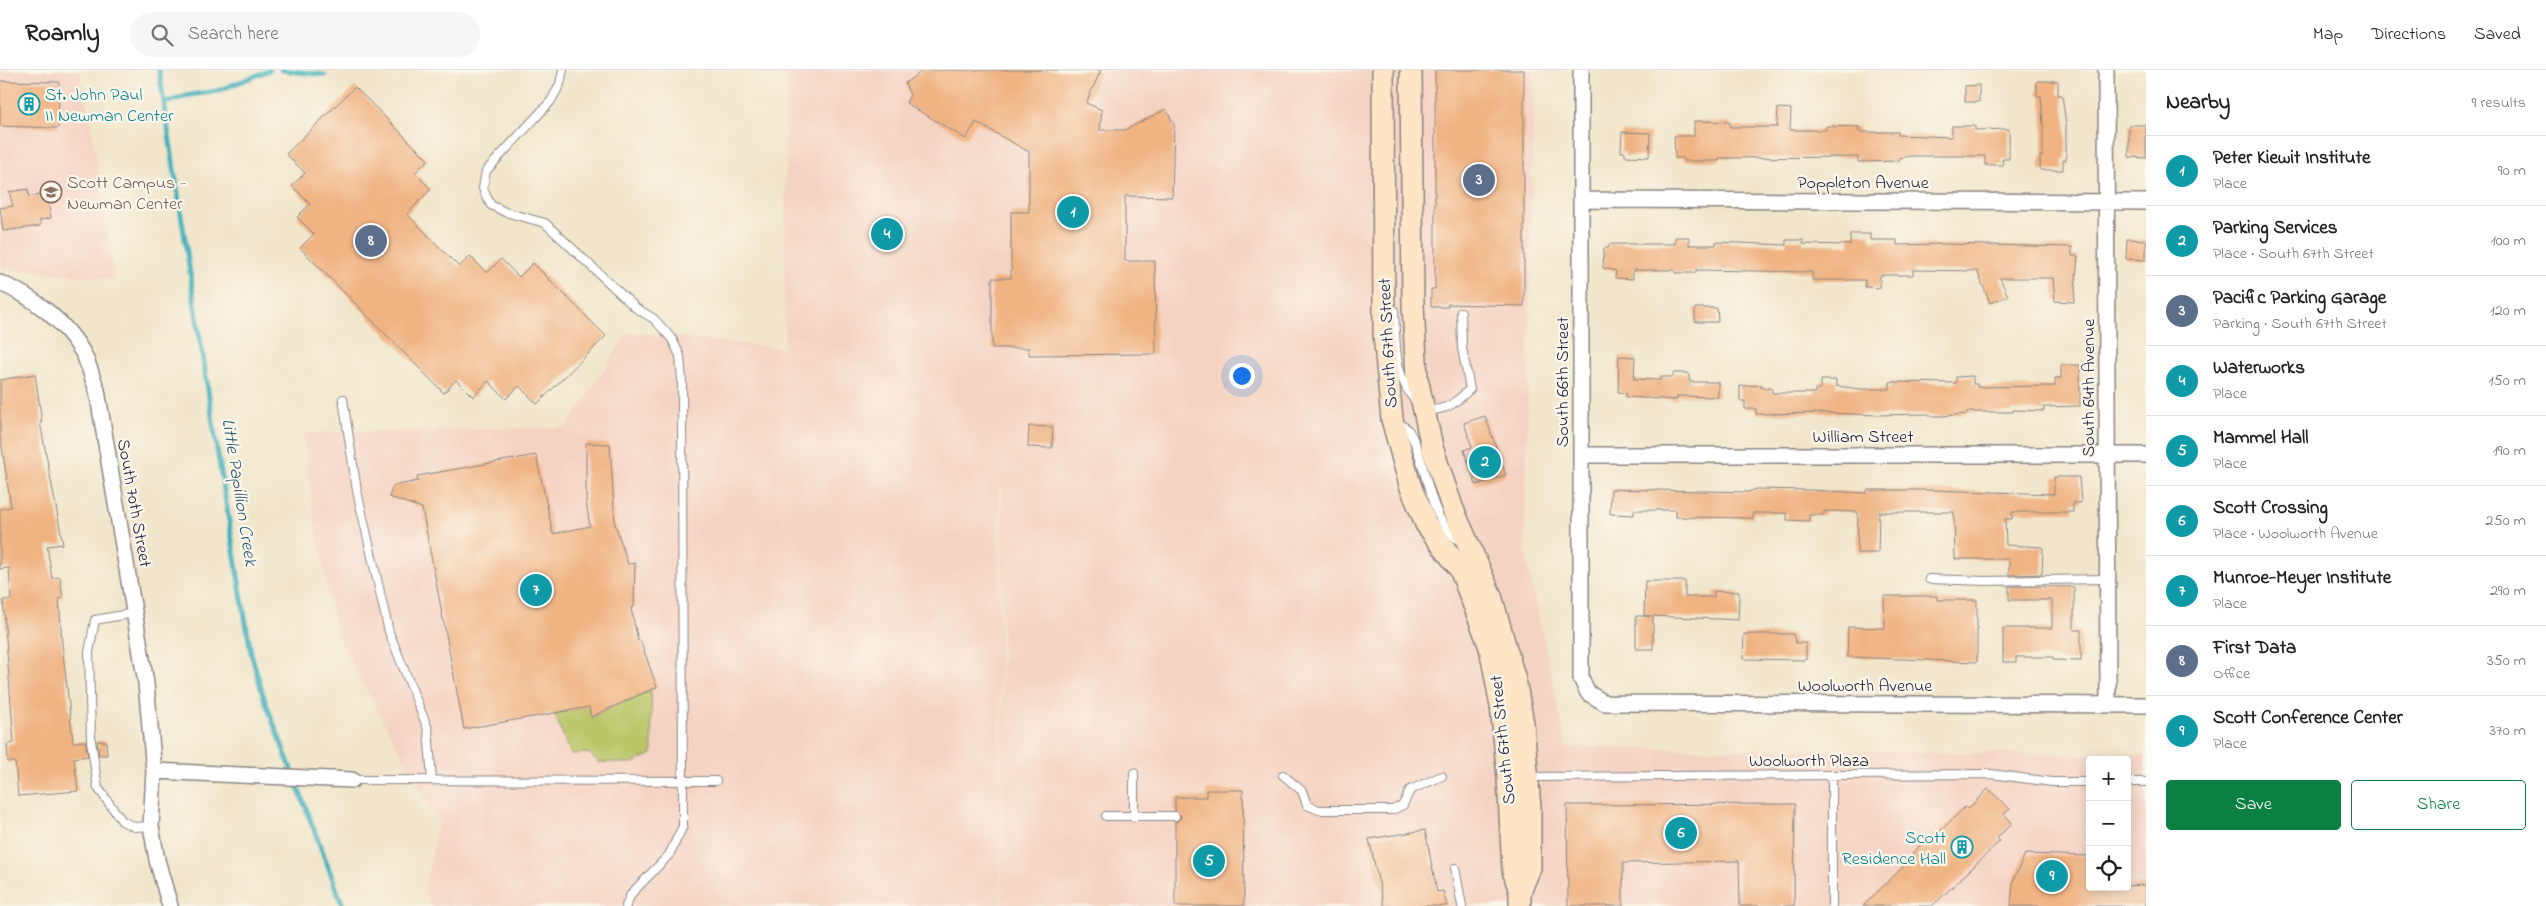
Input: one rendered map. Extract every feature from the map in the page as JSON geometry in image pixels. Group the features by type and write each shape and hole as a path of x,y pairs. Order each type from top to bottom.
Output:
{"main road":[{"name":"South 67th Street","path":"1383,70 1384,334 1392,419 1410,486 1426,524 1460,569 1490,647 1502,716 1513,870 1520,899"},
{"name":"South 67th Street","path":"1409,74 1413,306 1417,378 1432,447 1499,621 1515,680 1523,723 1529,776 1530,868 1520,899"}],"street":[{"name":"South 66th Street","path":"1581,70 1581,678 1588,693"},
{"name":"South 64th Avenue","path":"2106,70 2108,705"},
{"name":"Poppleton Avenue","path":"1580,200 2146,202"},
{"name":"South 70th Street","path":"0,283 33,300 61,324 83,353 97,390 146,683 154,771 151,826 157,860 170,906"},
{"name":"William Street","path":"1581,455 2146,455"},
{"name":"Woolworth Avenue","path":"1588,693 1605,703 2146,705"},
{"path":"154,771 352,780"}],"lane":[{"path":"563,70 560,84 552,101 491,163 486,171 484,188 491,205 525,218 545,223 636,308 654,319 672,339 680,356 682,381 683,826 678,842 669,855 631,894 626,906"},
{"path":"1383,194 1390,222 1393,280"},
{"path":"1394,299 1396,357 1400,378 1408,393 1423,410 1435,411 1453,406 1470,389 1462,348 1462,312"},
{"path":"344,399 357,490 389,632 428,729 432,780"},
{"path":"1392,419 1408,429 1434,505 1449,535 1469,547"},
{"path":"1929,579 1986,581 2107,579"},
{"path":"134,613 95,620 89,652 91,741 98,788 108,803 122,821 135,827 151,826"},
{"path":"1134,773 1134,816"},
{"name":"Woolworth Plaza","path":"1529,776 1991,774 2052,782 2086,782"},
{"path":"1283,775 1302,791 1307,805 1319,810 1392,810 1403,805 1410,790 1442,776"},
{"path":"1832,775 1832,906"},
{"path":"352,780 716,781"},
{"path":"2131,782 2146,782"},
{"path":"1106,816 1175,816"},
{"path":"1455,868 1462,906"}],"shaded area":[{"name":"Scott Campus - Newman Center","path":"0,70 79,70 90,117 115,280 0,267"},
{"path":"786,70 1534,70 1525,552 1567,747 2146,755 2146,906 1002,906 1002,490 999,487 1001,906 431,906 424,892 438,822 337,636 314,518 303,433 567,427 628,332 784,348"}],"green space":[{"path":"651,690 652,754 633,763 598,762 589,753 571,754 554,713 589,707 592,717"}],"water":[{"path":"898,223 902,230 881,241 879,236"}],"building":[{"path":"924,70 1101,70 1086,103 1102,110 1100,130 1125,130 1166,109 1174,124 1172,197 1125,196 1125,261 1155,261 1156,354 1029,355 1029,348 992,348 992,278 1011,278 1011,212 1029,212 1029,152 976,122 966,139 906,103 910,95 905,83"},
{"path":"1435,70 1524,70 1524,306 1448,304 1448,307 1431,307 1431,289 1435,289"},
{"name":"St. John Paul II Newman Center","path":"0,81 59,82 58,128 0,126"},
{"path":"2037,81 2058,81 2058,95 2062,95 2066,125 2066,160 2063,160 2063,170 2040,170 2040,156 2043,156 2043,125 2041,96 2037,96"},
{"path":"1979,85 1979,102 1965,102 1965,86"},
{"path":"355,87 428,160 415,173 431,189 407,214 459,267 470,256 487,273 501,259 519,277 533,263 606,336 537,404 519,386 506,399 488,381 473,397 456,380 444,393 300,248 314,234 297,217 310,204 292,186 305,173 286,154"},
{"path":"1778,108 1791,109 1790,130 1826,130 1826,126 1859,127 1859,132 1898,132 1898,135 1952,137 1952,126 1975,126 1975,130 2009,129 2009,159 2002,159 2003,165 1985,165 1985,156 1911,156 1899,158 1899,161 1858,162 1858,157 1719,158 1719,161 1684,161 1684,158 1675,158 1674,136 1694,136 1694,121 1730,122 1730,127 1777,127"},
{"path":"2129,125 2146,125 2146,158 2129,157"},
{"path":"1622,132 1650,133 1649,157 1625,156 1625,152 1621,152"},
{"path":"28,189 29,197 47,194 51,218 40,220 40,226 3,231 0,208 13,206 9,192"},
{"path":"1850,234 1870,234 1870,240 1897,240 1897,245 1944,244 2072,247 2072,256 2078,256 2074,302 2055,301 2053,278 2000,278 2008,296 1990,303 1977,271 1913,270 1913,275 1880,275 1880,288 1865,287 1865,280 1812,280 1812,272 1696,270 1696,273 1675,273 1675,270 1633,270 1633,279 1615,278 1616,271 1603,268 1604,248 1609,248 1609,244 1675,244 1675,237 1689,237 1689,245 1716,245 1716,242 1786,245 1786,240 1803,240 1803,244 1850,245"},
{"path":"2127,239 2146,240 2146,260 2126,259"},
{"path":"1695,308 1717,308 1718,322 1695,321"},
{"path":"1619,356 1635,357 1634,379 1660,380 1660,377 1673,377 1673,373 1688,373 1690,382 1718,382 1718,397 1677,396 1677,400 1626,397 1626,393 1618,392"},
{"path":"2061,365 2080,365 2080,406 2044,407 2044,411 1967,412 1967,414 1941,416 1929,416 1929,414 1756,414 1756,409 1745,409 1745,401 1740,401 1740,386 1762,385 1762,388 1772,388 1772,393 1815,393 1815,389 1821,389 1821,380 1836,380 1836,386 1860,389 1890,389 1890,382 1956,383 1956,377 1973,376 1973,384 1977,384 1977,387 2055,386 2055,378 2061,378"},
{"path":"35,374 42,422 40,422 63,544 47,546 52,578 60,577 63,598 59,598 62,643 73,742 85,741 88,756 74,758 78,791 18,796 15,762 8,762 7,744 14,743 3,600 11,600 9,568 0,569 0,509 11,507 0,434 0,380"},
{"path":"1485,416 1506,475 1476,485 1464,450 1472,447 1464,423"},
{"path":"1029,426 1053,427 1052,448 1028,447"},
{"path":"586,443 610,444 615,524 628,564 635,563 634,607 631,608 638,641 640,640 657,687 591,717 589,707 464,729 422,508 389,497 393,486 418,481 417,476 536,455 553,534 590,526 586,502"},
{"path":"2054,477 2079,477 2081,503 2073,503 2073,512 2012,512 2012,519 2005,519 2006,545 2043,547 2042,574 2009,575 2009,559 1955,559 1954,512 1879,512 1878,553 1857,553 1858,512 1824,511 1824,515 1809,515 1809,521 1787,520 1787,513 1753,513 1753,518 1676,517 1676,510 1634,510 1634,515 1610,514 1611,489 1748,492 1756,489 1867,493 1867,490 1931,490 2054,494"},
{"path":"1645,581 1685,581 1685,597 1714,597 1714,591 1739,592 1738,620 1653,616 1653,649 1636,649 1636,616 1644,616"},
{"path":"2009,586 2074,587 2074,630 2081,630 2081,661 2053,660 2053,657 2016,657 2016,662 2003,662 2003,628 2052,628 2052,600 2009,600"},
{"path":"1884,596 1937,596 1937,600 1977,600 1977,662 1847,657 1848,627 1885,628"},
{"path":"1744,634 1793,634 1796,643 1806,643 1806,660 1743,659"},
{"path":"97,741 106,741 107,755 99,755"},
{"name":"Scott Residence Hall","path":"1988,789 2010,809 2004,814 2012,823 1997,838 2000,841 1932,906 1863,906 1914,856 1912,854 1926,839 1929,842 1965,807 1968,809"},
{"path":"1206,790 1243,790 1244,906 1175,906 1175,822 1181,816 1175,810 1175,797 1206,797"},
{"path":"1795,804 1794,906 1740,906 1739,861 1623,863 1623,906 1568,906 1567,805"},
{"path":"1425,830 1437,892 1443,891 1447,906 1384,906 1369,839"},
{"path":"2025,854 2086,856 2086,891 2131,891 2131,886 2146,885 2146,906 2011,906 2013,881"}],"waterway":[{"name":"Little Papillion Creek","path":"159,70 217,449 251,653 264,698 343,906"},
{"path":"164,103 190,95 217,91 270,70"},
{"path":"281,70 325,75"}],"place":[{"name":"St. John Paul II Newman Center","path":"29,104"},
{"name":"Pacific Parking Garage","path":"1479,180"},
{"name":"Scott Campus - Newman Center","path":"51,192"},
{"name":"Peter Kiewit Institute","path":"1073,212"},
{"name":"Waterworks","path":"887,234"},
{"name":"First Data","path":"371,241"},
{"name":"Parking Services","path":"1485,462"},
{"name":"Munroe-Meyer Institute","path":"536,590"},
{"name":"Scott Crossing","path":"1681,833"},
{"name":"Scott Residence Hall","path":"1962,847"},
{"name":"Mammel Hall","path":"1209,861"},
{"name":"Scott Conference Center","path":"2052,876"}]}
